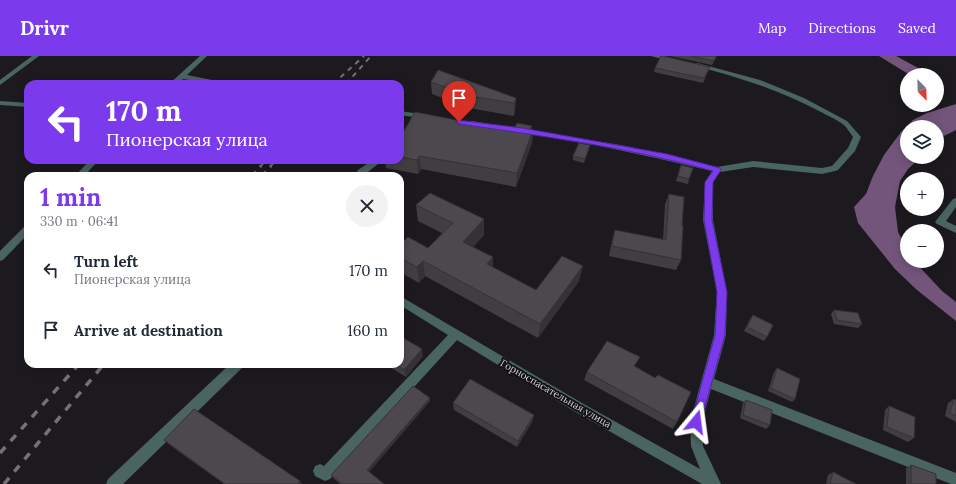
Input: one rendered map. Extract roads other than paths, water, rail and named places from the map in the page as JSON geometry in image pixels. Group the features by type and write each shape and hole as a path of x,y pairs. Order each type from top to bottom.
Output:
{"street":[{"path":"0,83 36,56"},
{"path":"177,80 204,56"},
{"path":"467,123 522,130 667,156 717,170 753,164 822,171 835,168 852,149 858,137 848,125 831,114 801,99 726,71 654,56"},
{"path":"181,76 202,80"},
{"path":"0,103 24,105"},
{"path":"404,114 436,118"},
{"path":"83,172 91,164"},
{"path":"361,172 373,164"},
{"path":"714,483 697,446 696,422 720,335 722,292 708,220 709,182 717,170"},
{"path":"956,201 940,222 956,230"},
{"path":"0,257 24,232"},
{"name":"Горноспасательная улица","path":"404,302 578,407 714,483"},
{"path":"320,471 325,474 456,334"},
{"path":"113,484 234,368"},
{"path":"708,382 955,480"}],"railway":[{"path":"337,80 364,56"},
{"path":"350,80 371,56"},
{"path":"256,172 261,166"},
{"path":"266,172 271,166"},
{"path":"0,453 75,368"},
{"path":"4,484 101,368"}]}
